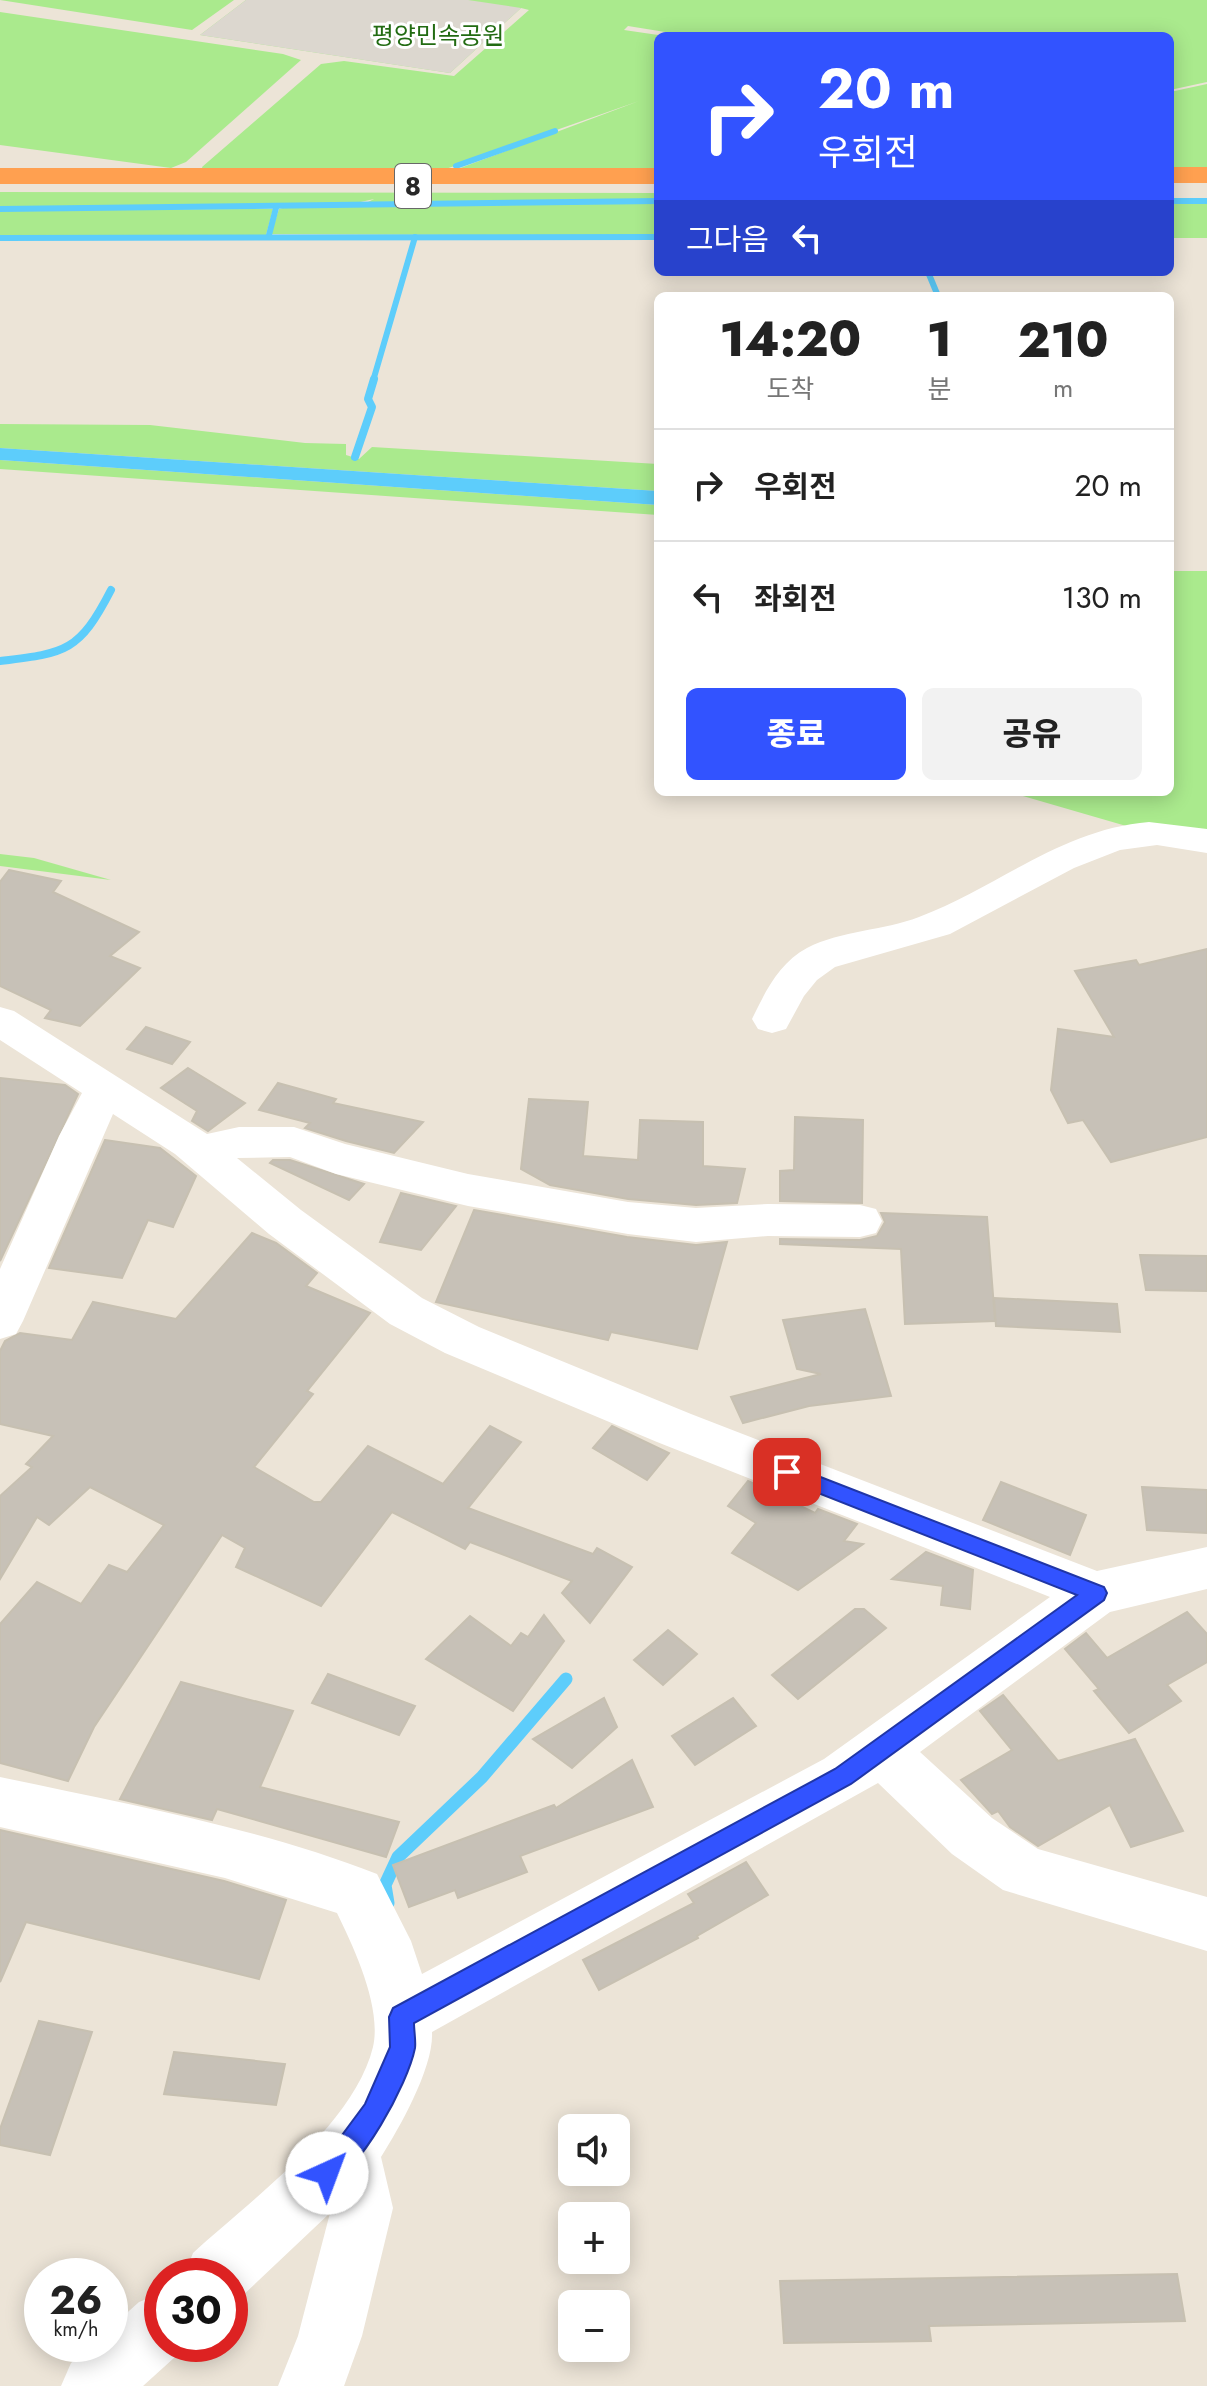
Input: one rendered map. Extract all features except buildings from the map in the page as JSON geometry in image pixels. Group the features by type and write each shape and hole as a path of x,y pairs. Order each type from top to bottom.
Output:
{"highway":[{"path":"0,151 186,177"},
{"path":"1174,175 1207,175"},
{"name":"8","path":"0,176 654,176"},
{"path":"1174,184 1207,184"},
{"name":"8","path":"0,185 654,185"}],"street":[{"path":"772,1019 784,987 816,959 845,947 933,926 1076,851 1142,833 1207,841"},
{"path":"0,1021 200,1151 285,1222 406,1311 462,1340 674,1428 1096,1593"},
{"path":"0,1321 80,1136 105,1089"},
{"path":"200,1151 239,1142 294,1142 336,1158 468,1190 628,1218 696,1225 768,1220 860,1221"},
{"path":"401,2017 843,1777 1096,1593 1207,1568"},
{"path":"880,1749 972,1836 1023,1871 1207,1924"},
{"path":"0,1802 71,1815 311,1875 357,1893 390,1961 401,2017 403,2048 374,2113 349,2152 235,2258"},
{"path":"311,2386 330,2336 362,2208 349,2152"},
{"path":"94,2386 144,2341"}],"green space":[{"path":"0,0 234,0 192,30"},
{"name":"평양민속공원","path":"246,0 1207,0 1207,82 1174,89 1174,32 665,32 628,26 624,30 654,34 654,170 455,170 639,101 440,171 203,170 202,167 321,64 344,61 454,76 529,10 521,8 450,73 200,35"},
{"path":"0,12 283,54 301,60 186,162 171,168 0,145"},
{"path":"1207,84 1207,169 1174,169 1174,91"},
{"path":"0,192 654,193 654,200 364,204 374,199 347,205 276,208 0,208"},
{"path":"654,202 654,236 271,234 279,209"},
{"path":"1174,202 1207,202 1207,238 1174,238"},
{"path":"273,209 266,235 105,240 0,237 0,210"},
{"path":"0,424 150,425 305,443 346,444 346,455 359,459 372,447 654,464 654,491 0,448"},
{"path":"0,460 654,505 654,515 0,469"},
{"path":"1174,571 1207,571 1207,837 1140,830 1023,796 1174,796"},
{"path":"0,854 34,858 111,880 0,866"}],"shaded area":[{"path":"246,0 468,0 521,8 450,73 200,35"}],"water":[{"path":"0,448 654,491 654,505 0,460"}],"waterway":[{"path":"456,166 555,131"},
{"path":"0,209 654,201"},
{"path":"1174,201 1207,201"},
{"path":"269,235 276,208"},
{"path":"0,238 415,237"},
{"path":"373,381 415,237"},
{"path":"415,237 654,237"},
{"path":"930,276 936,292"},
{"path":"355,457 372,407 368,399 374,379"},
{"path":"0,661 41,655 68,646 89,626 111,590"},
{"path":"388,1903 385,1885 398,1857 482,1777 566,1679"}],"route":[{"path":"327,2173 349,2152 374,2113 403,2048 401,2017 666,1876 843,1777 1096,1593 787,1472"}]}
